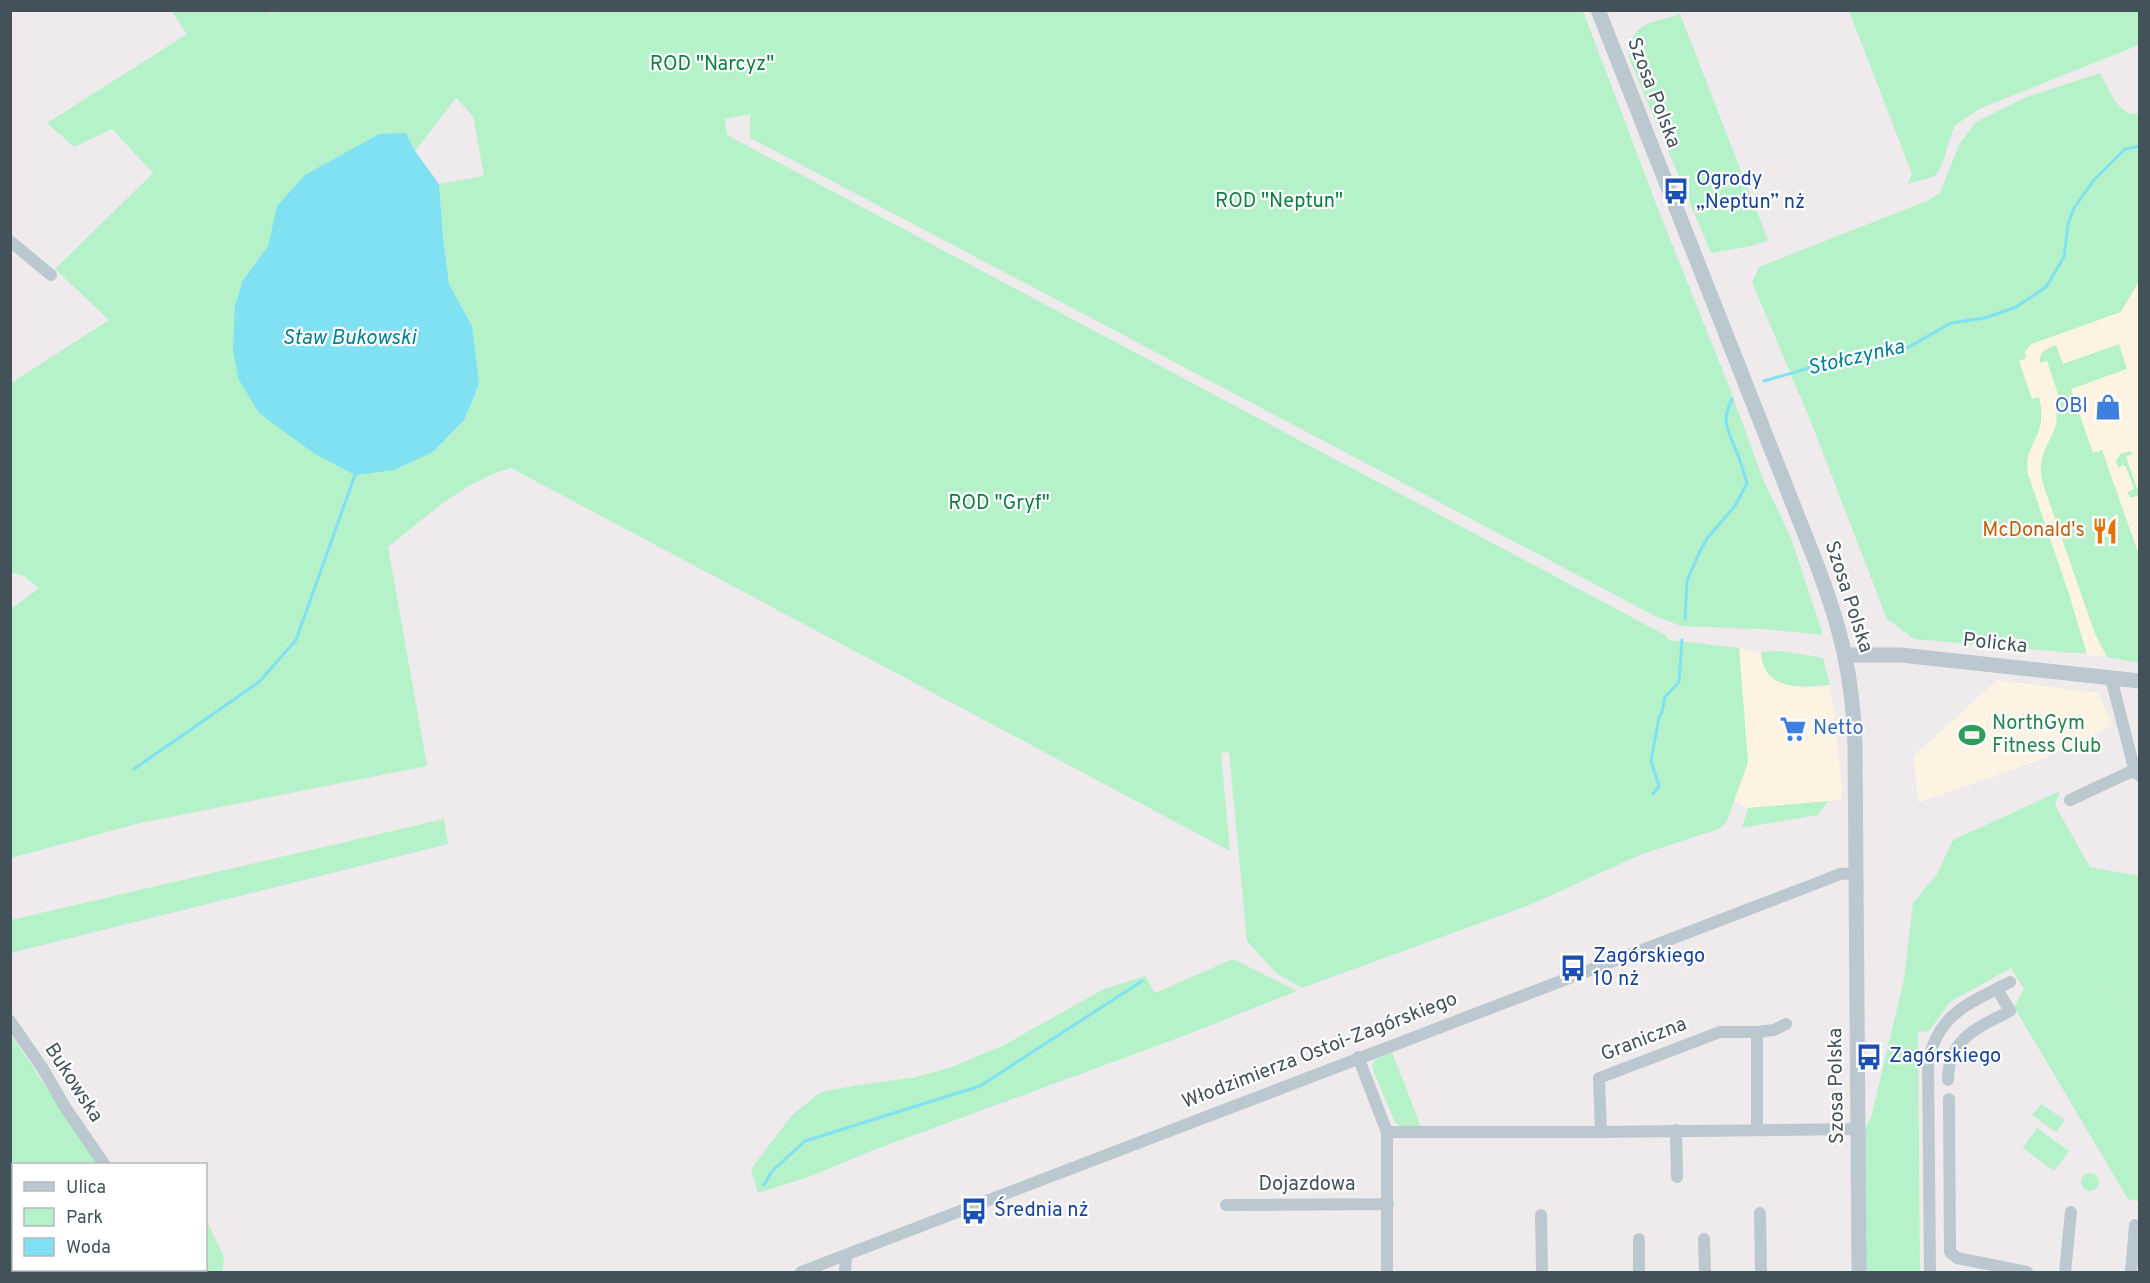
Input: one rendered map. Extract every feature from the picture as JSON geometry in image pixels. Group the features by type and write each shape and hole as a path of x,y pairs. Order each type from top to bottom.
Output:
{"street":[{"name":"Szosa Polska","path":"1598,10 1821,576 1846,655 1854,736 1859,1272"},
{"path":"10,241 51,275"},
{"name":"Policka","path":"1846,655 1901,655 2139,681"},
{"path":"2110,678 2133,764 2139,774"},
{"path":"2070,800 2130,772 2139,774"},
{"name":"Włodzimierza Ostoi-Zagórskiego","path":"801,1272 1840,874 1856,873"},
{"path":"1930,1272 1928,1062 1939,1031 1960,1010 2010,982"},
{"path":"1948,1080 1949,1062 1970,1033 2010,1011 1997,989"},
{"name":"Bukowska","path":"10,1021 103,1163"},
{"name":"Graniczna","path":"1601,1132 1599,1078 1720,1032 1774,1030 1786,1024"},
{"path":"1757,1032 1757,1130"},
{"path":"1358,1057 1387,1132 1387,1272"},
{"path":"1928,1107 1949,1103 1950,1252 1957,1258 2027,1272"},
{"path":"1387,1132 1858,1129"},
{"path":"1676,1130 1677,1177"},
{"name":"Dojazdowa","path":"1227,1205 1388,1204"},
{"path":"2065,1272 2071,1212"},
{"path":"1760,1213 1761,1272"},
{"path":"1541,1215 1542,1272"},
{"path":"2131,1272 2135,1225"},
{"path":"1930,1226 1949,1226"},
{"path":"1639,1239 1639,1272"},
{"path":"1704,1239 1705,1272"},
{"path":"844,1272 846,1255"}],"shaded area":[{"path":"2139,269 2139,663 2068,653 1978,359"},
{"path":"1739,648 1799,664 1803,688 1830,686 1842,789 1841,800 1748,808 1734,800 1748,762"},
{"path":"1997,680 2098,693 2113,725 2042,759 1918,803 1914,756"}],"green space":[{"path":"268,10 271,14 277,10 1583,11 1763,479 1791,538 1823,635 1762,629 1681,626 1653,615 750,138 750,114 725,119 727,135 1665,635 1669,640 1739,648 1748,762 1726,823 1719,829 1642,854 1532,904 1302,988 1277,974 1247,941 1229,752 1221,753 1230,851 511,468 461,491 388,547 427,766 140,823 11,858 11,609 39,588 24,576 11,572 11,383 109,320 55,269 153,173 112,129 74,147 47,123 187,34 171,11","holes":["456,98 473,116 484,176 439,184 449,284 472,326 464,420 433,452 394,470 243,280 268,246 278,206 406,133 415,151"]},
{"path":"1849,11 2139,11 2139,45 1979,109 1954,126 1942,165 1935,176 1908,184 1912,174"},
{"path":"1680,14 1768,240 1756,245 1711,253 1629,58 1630,46 1638,30 1651,23"},
{"path":"2100,73 2120,107 2132,114 2139,113 2139,281 2121,312 2031,344 2025,351 2026,358 2019,361 2032,399 2039,397 2041,411 2038,433 2027,460 2028,474 2087,654 1914,639 1887,619 1813,427 1752,282 1759,267 1929,200 1940,193 1959,145 1976,122 2024,98"},
{"path":"2119,344 2127,369 2071,389 2093,453 2102,450 2139,555 2139,663 2107,657 2095,634 2044,487 2041,470 2045,448 2056,423 2055,406 2061,403 2047,361 2040,363 2042,353 2056,345 2063,364"},
{"path":"2130,451 2133,454 2126,457 2137,488 2140,487 2139,495 2131,498 2127,492 2134,489 2126,467 2123,465 2118,468 2116,461 2120,454"},
{"path":"1782,651 1823,658 1830,685 1796,686 1776,680 1768,674 1763,665 1761,652"},
{"path":"2060,791 2055,805 2090,867 2139,876 2139,1015 2104,984 2139,1016 2139,1201 2128,1199 2014,1007 2024,989 2011,968 1950,1002 1929,1031 1918,1032 1920,1272 1866,1272 1865,1127 1871,1118 1904,979 1913,903 1937,874 1953,840"},
{"path":"1828,801 1818,815 1742,828 1748,808"},
{"path":"444,819 448,844 11,953 11,920"},
{"path":"1233,959 1297,991 1178,1038 871,1151 814,1175 758,1193 751,1169 792,1115 821,1092 912,1078 952,1067 1004,1045 1104,989 1145,976 1155,993"},
{"path":"10,1033 96,1163 12,1163 12,1271 174,1272 11,1272"},
{"path":"1392,1052 1421,1127 1400,1126 1395,1122 1373,1070 1375,1060"},
{"path":"2041,1104 2065,1120 2056,1132 2032,1115"},
{"path":"2037,1128 2069,1151 2054,1171 2023,1148"},
{"path":"2090,1173 2096,1176 2099,1182 2096,1188 2090,1191 2084,1188 2081,1182 2084,1176"},
{"path":"207,1221 224,1257 222,1272 195,1272 207,1271"}],"water":[{"name":"Staw Bukowski","path":"406,133 415,151 439,184 449,284 472,326 479,384 464,420 433,452 394,470 355,475 315,454 259,413 238,378 233,349 235,306 243,280 268,246 277,206 305,175 379,134"}],"waterway":[{"name":"Stołczynka","path":"1764,381 1864,352 1909,347 1951,323 1985,318 2016,307 2046,287 2064,257 2068,224 2074,208 2094,180 2125,149 2140,146"},
{"name":"Stołczynka","path":"1685,619 1687,581 1700,551 1708,537 1735,506 1747,483 1726,423 1732,399"},
{"path":"134,769 259,682 296,640 355,475"},
{"name":"Stołczynka","path":"1653,794 1659,786 1651,761 1659,717 1665,697 1679,682 1682,640"},
{"path":"764,1185 772,1171 805,1141 980,1086 1142,981"}],"place":[{"name":"Ogrody „Neptun” nż","path":"1676,191"},
{"name":"OBI","path":"2108,407"},
{"name":"McDonald's","path":"2105,531"},
{"name":"Netto","path":"1793,729"},
{"name":"NorthGym Fitness Club","path":"1972,735"},
{"name":"Zagórskiego 10 nż","path":"1573,968"},
{"name":"Zagórskiego","path":"1869,1057"},
{"name":"Średnia nż","path":"974,1211"}],"park label":[{"name":"ROD \"Narcyz\"","path":"712,65"},
{"name":"ROD \"Neptun\"","path":"1279,202"},
{"name":"ROD \"Gryf\"","path":"999,504"}]}
